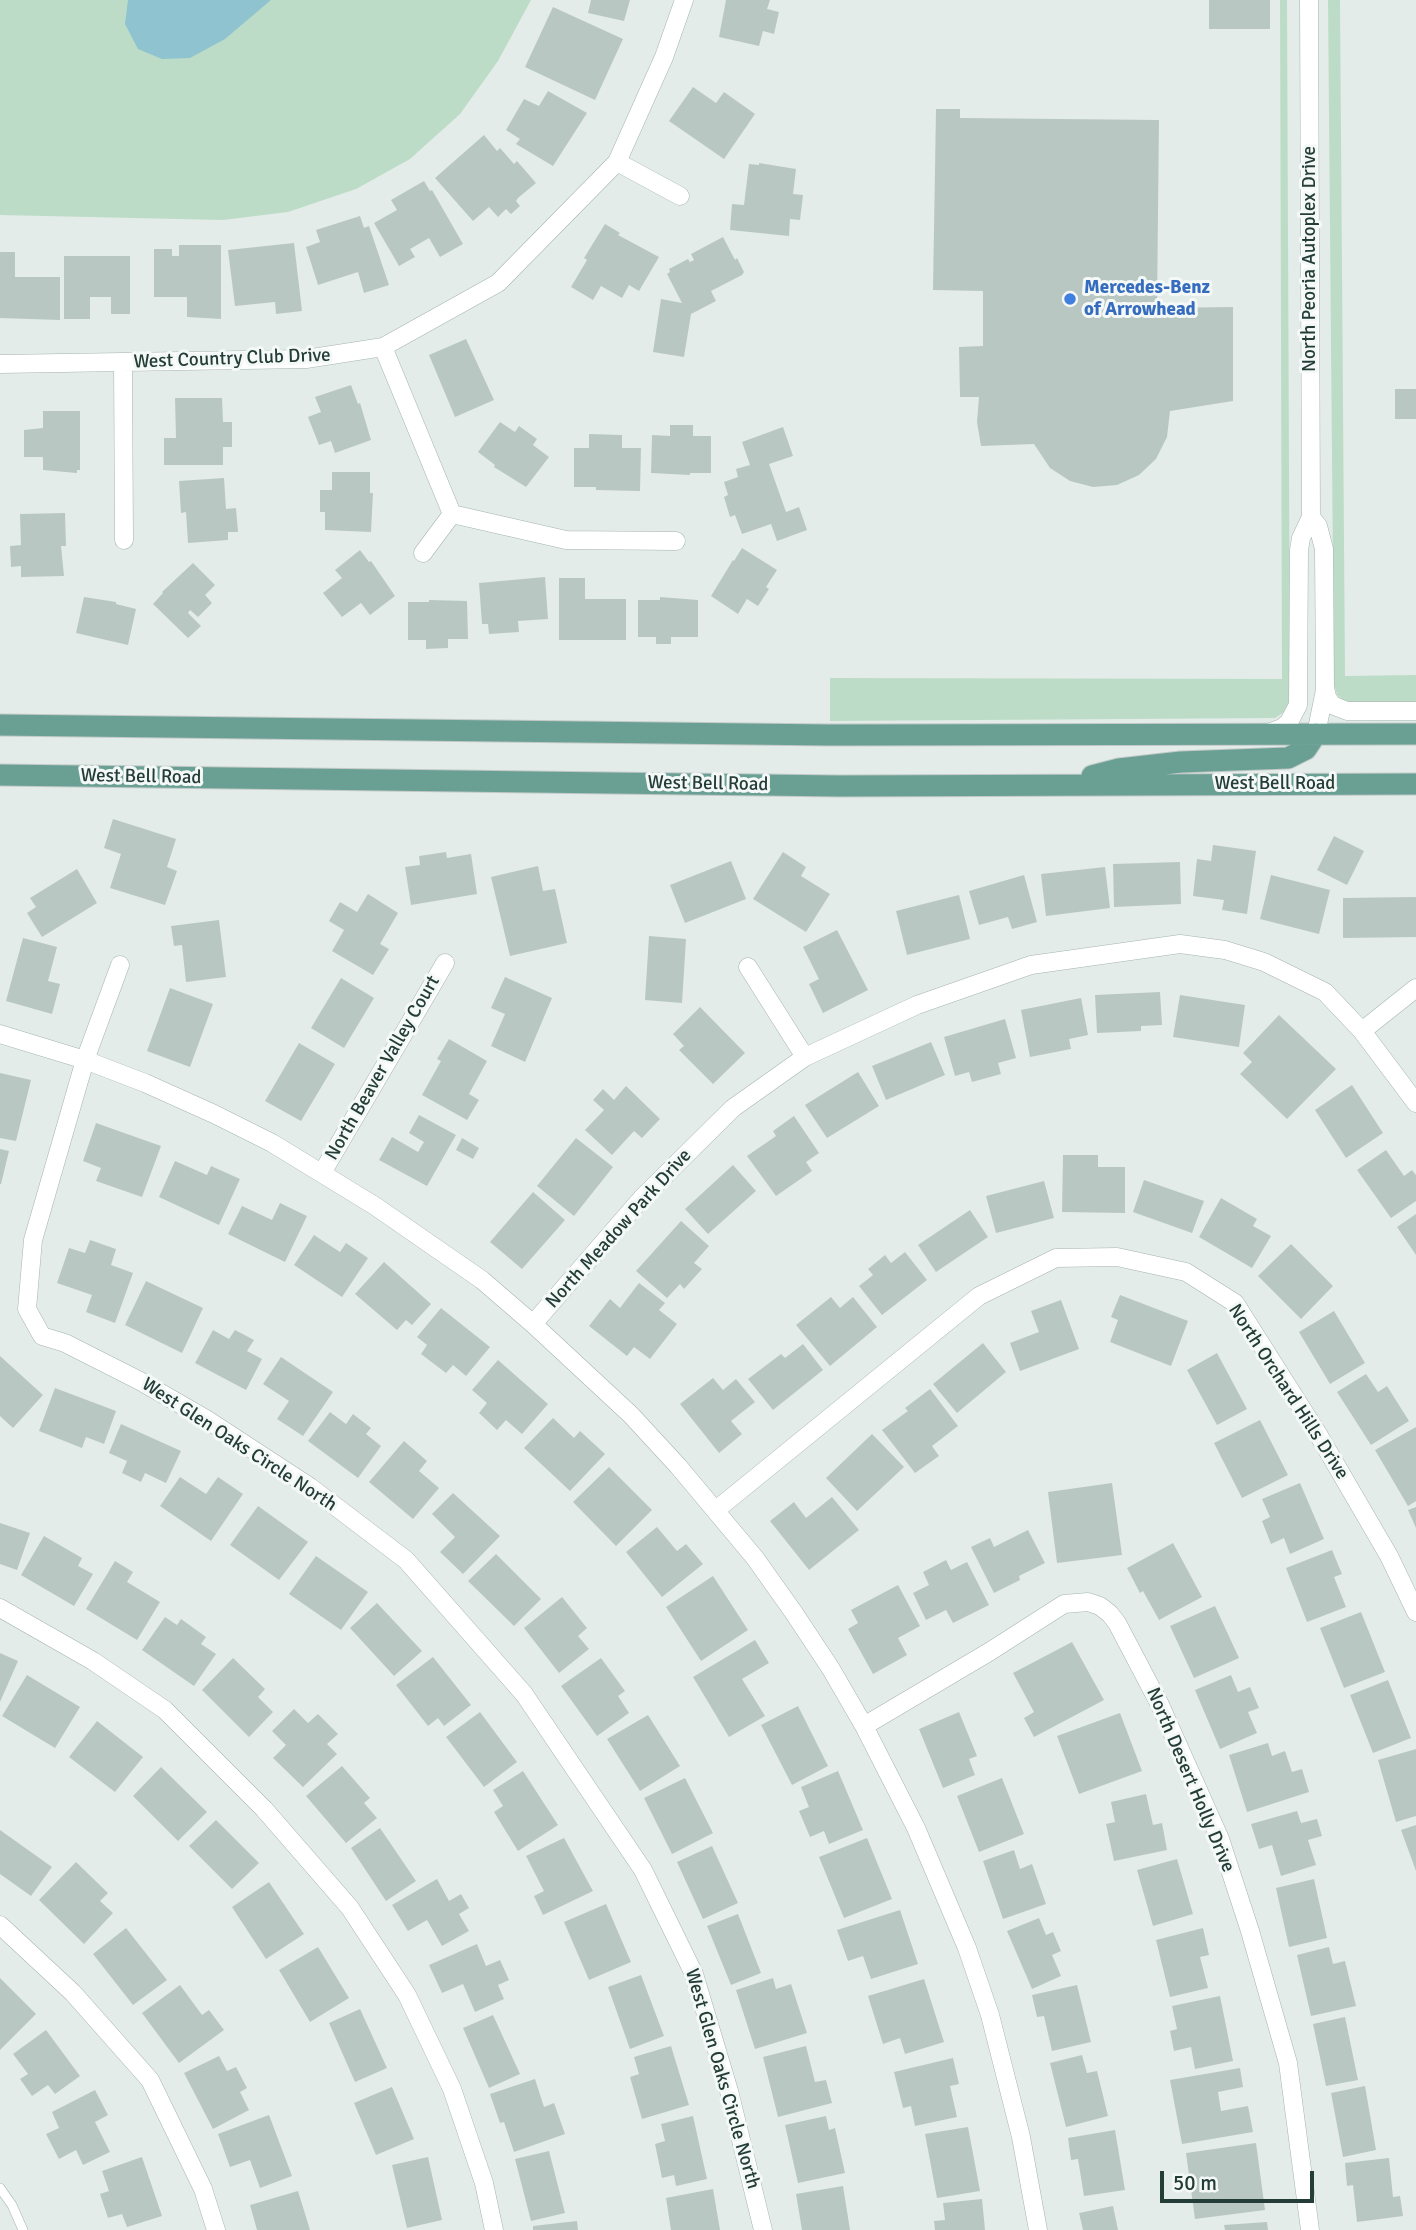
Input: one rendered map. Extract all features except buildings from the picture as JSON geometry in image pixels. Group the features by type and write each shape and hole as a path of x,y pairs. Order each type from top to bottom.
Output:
{"main road":[{"path":"0,725 829,736 1416,734"},
{"path":"1067,784 1119,769 1148,765 1288,758 1306,749 1316,734"},
{"name":"West Bell Road","path":"0,775 839,786 1416,784"}],"street":[{"name":"West Country Club Drive","path":"0,364 306,359 383,347 498,283 617,162 664,57 684,0"},
{"name":"North Peoria Autoplex Drive","path":"1263,735 1282,728 1289,722 1298,705 1299,550 1301,538 1311,517 1309,0"},
{"path":"617,162 680,196"},
{"path":"383,347 452,514"},
{"path":"123,363 124,540"},
{"path":"452,514 566,540 676,541"},
{"path":"423,553 452,514"},
{"name":"North Peoria Autoplex Drive","path":"1311,517 1318,526 1324,549 1325,688 1316,734"},
{"path":"1325,688 1327,697 1340,710 1416,711"},
{"name":"North Meadow Park Drive","path":"533,1324 642,1198 733,1108 805,1057 917,1005 1031,965 1180,944 1225,950 1264,962 1325,992 1362,1031 1416,1103"},
{"name":"North Beaver Valley Court","path":"322,1173 445,963"},
{"name":"West Glen Oaks Circle North","path":"120,965 85,1060 33,1240 27,1309 42,1336 65,1343 140,1381 206,1419 310,1486 406,1560 524,1694 643,1870 694,1974 729,2091 763,2230"},
{"path":"748,967 805,1057"},
{"path":"1362,1031 1416,988"},
{"path":"0,1034 85,1060 214,1114 322,1173 430,1242 482,1280 631,1415 716,1510 794,1613 831,1669 864,1726 916,1828 967,1948 989,2015 1021,2137 1038,2230"},
{"name":"North Orchard Hills Drive","path":"716,1510 979,1296 1056,1258 1117,1257 1186,1272 1235,1303 1318,1434 1389,1556 1416,1612"},
{"name":"North Desert Holly Drive","path":"864,1726 980,1658 1064,1604 1088,1602 1100,1606 1110,1614 1160,1704 1220,1839 1238,1892 1288,2063 1310,2230"},
{"path":"0,1608 93,1661 165,1710 264,1809 350,1908 407,1995 452,2089 484,2183 494,2230"},
{"path":"0,1925 73,1993 150,2080 203,2189 216,2230"}],"lane":[{"path":"0,2188 12,2205 23,2230"}],"green space":[{"path":"0,0 531,0 498,61 460,114 410,159 356,189 288,212 223,220 0,215"},
{"path":"1280,0 1287,0 1290,700 1284,712 1275,718 830,721 830,678 1282,679"},
{"path":"1328,0 1340,0 1345,676 1416,675 1416,704 1348,704 1337,695 1334,684"}],"water":[{"path":"128,0 271,0 225,39 190,58 162,59 138,49 125,24"}],"place":[{"name":"Mercedes-Benz of Arrowhead","path":"1070,299"}]}
